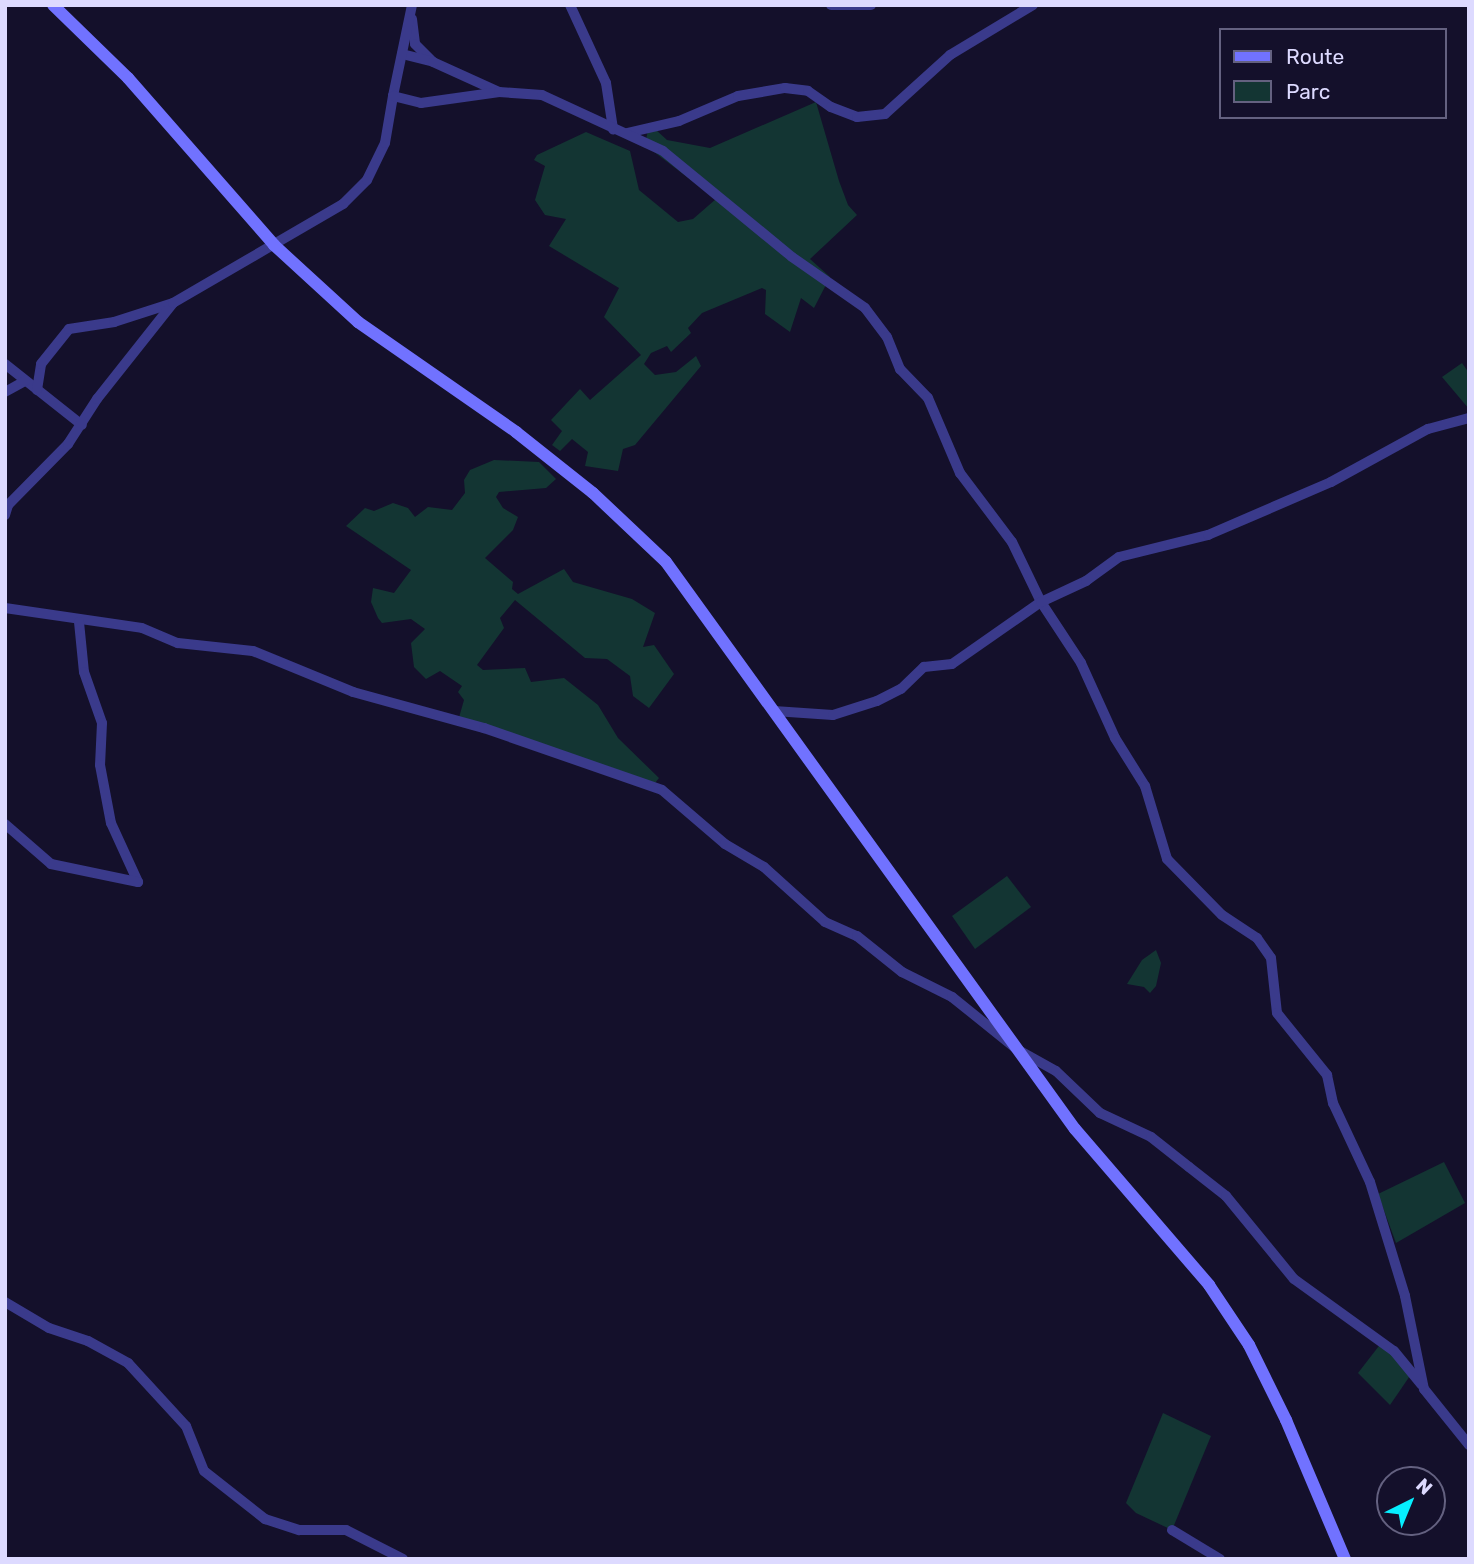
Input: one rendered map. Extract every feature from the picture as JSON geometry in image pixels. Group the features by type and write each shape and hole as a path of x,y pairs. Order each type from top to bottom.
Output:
{"street":[{"path":"53,5 128,78 274,245 378,339 516,432 637,533 673,570 1075,1129 1190,1259 1249,1345 1345,1559"},
{"path":"570,5 606,83 613,130"},
{"path":"831,5 871,5"},
{"path":"626,133 679,121 738,96 777,89 808,91 831,107 857,117 885,114 950,55 1033,5"},
{"path":"37,390 41,364 69,329 114,322 173,303 343,204 367,180 385,143 410,8"},
{"path":"410,8 415,44 433,62"},
{"path":"402,54 433,62 499,92"},
{"path":"393,96 421,103 499,92 553,98 677,160 792,257 865,308 887,337 900,369 928,398 956,466 1012,542 1041,602 1077,656 1115,738 1145,786 1167,859 1222,915 1257,938 1271,958 1277,1013 1326,1075 1333,1103 1370,1182 1405,1296 1424,1389"},
{"path":"5,515 8,505 82,425 97,399 173,303"},
{"path":"5,364 82,425"},
{"path":"5,392 25,382"},
{"path":"774,711 833,715 877,701 901,688 924,667 952,664 1041,602 1086,581 1119,557 1208,535 1331,482 1428,429 1469,418"},
{"path":"5,608 79,622 121,624 178,643 253,651 353,692 503,734 662,790 724,844 764,867 825,922 857,936 902,972 952,997 1018,1050 1056,1071 1100,1113 1151,1137 1226,1196 1294,1279 1412,1367 1424,1389 1469,1445"},
{"path":"5,824 51,864 138,881 111,823 100,765 102,723 84,672 79,622"},
{"path":"5,1303 49,1328 88,1341 128,1363 187,1426 204,1471 258,1514 299,1530 346,1530 404,1559"},
{"path":"1172,1530 1220,1559"}],"green space":[{"path":"816,102 839,181 848,205 857,215 810,259 830,277 814,308 801,298 790,332 765,314 766,290 762,288 702,313 688,328 691,333 671,352 667,346 651,353 644,364 655,375 676,372 696,356 701,366 635,445 623,449 618,471 585,466 588,452 572,439 560,451 552,445 562,431 551,420 580,389 590,400 641,355 604,317 619,288 549,246 566,219 545,215 535,200 545,166 534,160 537,155 586,132 630,151 639,190 678,222 693,219 716,199 645,145 648,130 655,129 667,140 710,148"},
{"path":"1462,363 1469,373 1469,409 1442,377"},
{"path":"494,460 539,462 556,479 546,488 499,492 496,497 503,508 518,517 513,530 485,558 513,582 512,589 518,594 564,569 573,582 632,599 655,613 643,647 654,645 674,674 649,708 633,696 630,676 607,659 585,658 515,600 500,618 504,628 477,665 483,670 525,668 531,682 564,678 598,705 618,738 659,778 651,788 458,721 464,700 458,692 462,686 440,671 426,679 414,667 411,643 425,629 411,619 382,623 378,618 371,602 373,588 394,593 411,570 346,526 365,508 374,511 393,503 408,508 415,517 428,507 452,510 465,493 464,480 470,470"},
{"path":"1007,876 1031,907 975,949 952,916"},
{"path":"1156,950 1161,963 1156,986 1150,993 1144,987 1127,984 1142,960"},
{"path":"1444,1162 1465,1203 1396,1243 1378,1194"},
{"path":"1382,1342 1414,1370 1390,1405 1358,1373"},
{"path":"1163,1413 1211,1436 1172,1530 1136,1513 1126,1503"}]}
